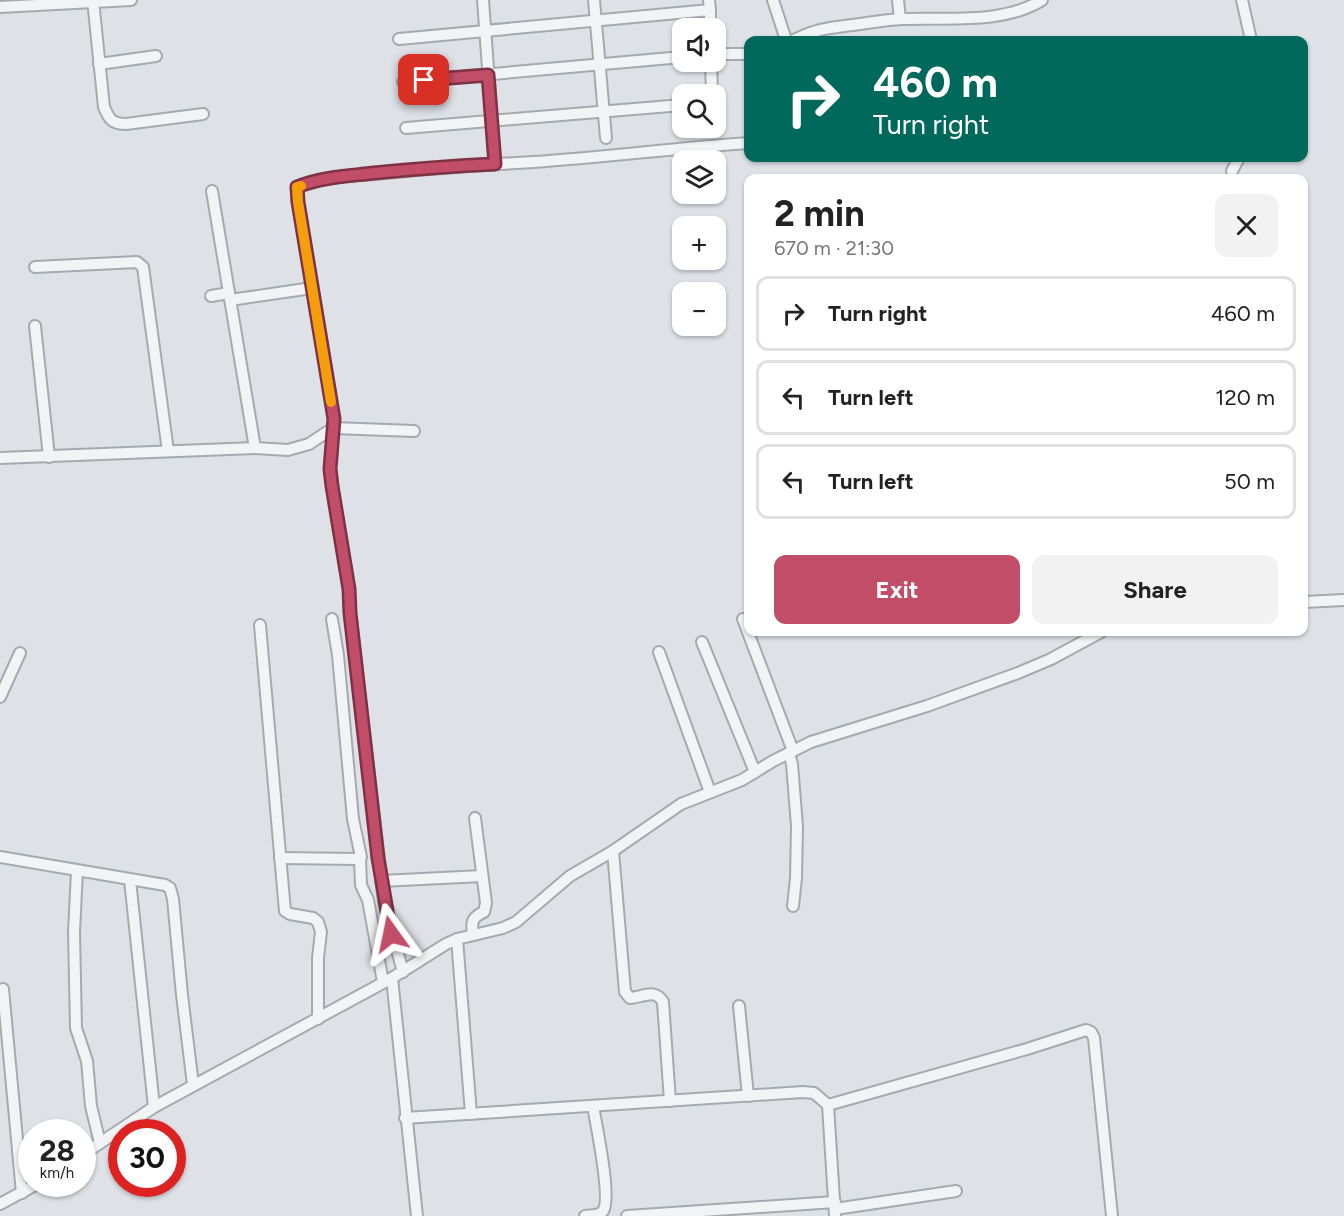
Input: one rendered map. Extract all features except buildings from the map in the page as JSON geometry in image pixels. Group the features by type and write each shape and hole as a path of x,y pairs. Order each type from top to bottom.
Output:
{"street":[{"path":"0,8 131,0"},
{"path":"483,0 495,164"},
{"path":"594,0 606,138"},
{"path":"773,0 785,36"},
{"path":"898,0 900,20"},
{"path":"802,36 811,31 826,28 900,20 981,17 1013,11 1042,0"},
{"path":"1242,0 1250,36"},
{"path":"93,2 104,107 109,119 116,124 203,114"},
{"path":"399,39 596,21 709,5"},
{"path":"726,54 744,54"},
{"path":"99,64 156,56"},
{"path":"403,82 672,58"},
{"path":"406,128 672,106"},
{"path":"403,972 391,934 381,881 349,589 330,469 334,419 297,187 309,182 342,177 436,167 624,155 676,148 744,143"},
{"path":"1232,171 1237,162"},
{"path":"212,191 255,448"},
{"path":"35,267 137,262 143,267 168,451"},
{"path":"211,296 229,297 312,288"},
{"path":"35,326 49,457"},
{"path":"0,458 255,448 288,450 309,444 333,428 414,432"},
{"path":"1308,602 1344,600"},
{"path":"332,619 338,655 353,819 361,853 361,885 368,900 388,980 417,1216"},
{"path":"260,625 285,911 313,918 318,922 321,932 318,958 318,1019"},
{"path":"749,636 791,756 797,833 793,906"},
{"path":"96,1146 154,1107 403,972 457,939 503,928 516,922 570,876 613,851 681,804 742,780 791,756 811,742 927,706 1018,673 1051,659 1094,636"},
{"path":"702,642 755,772"},
{"path":"659,652 710,792"},
{"path":"0,697 20,653"},
{"path":"473,935 472,921 486,909 475,818"},
{"path":"613,851 625,992 630,998 653,994 661,998 663,1002 670,1101"},
{"path":"0,857 165,885 172,892 193,1085"},
{"path":"280,858 360,858"},
{"path":"77,871 74,932 76,1028 85,1052 91,1106 100,1143"},
{"path":"381,881 482,876"},
{"path":"130,880 154,1107"},
{"path":"457,939 471,1114"},
{"path":"3,989 4,1049 18,1161"},
{"path":"739,1006 747,1096"},
{"path":"828,1105 1086,1030 1091,1032 1094,1038 1112,1216"},
{"path":"405,1118 814,1093 828,1105 835,1209"},
{"path":"585,1216 608,1213 593,1106"},
{"path":"627,1216 835,1209 956,1191"},
{"path":"0,1204 18,1195"}],"slow traffic":[{"path":"301,186 297,187 298,202 331,402"}],"route":[{"path":"391,934 378,858 349,589 330,469 334,419 297,187 309,182 342,177 436,167 495,164 488,75 424,80"}]}
